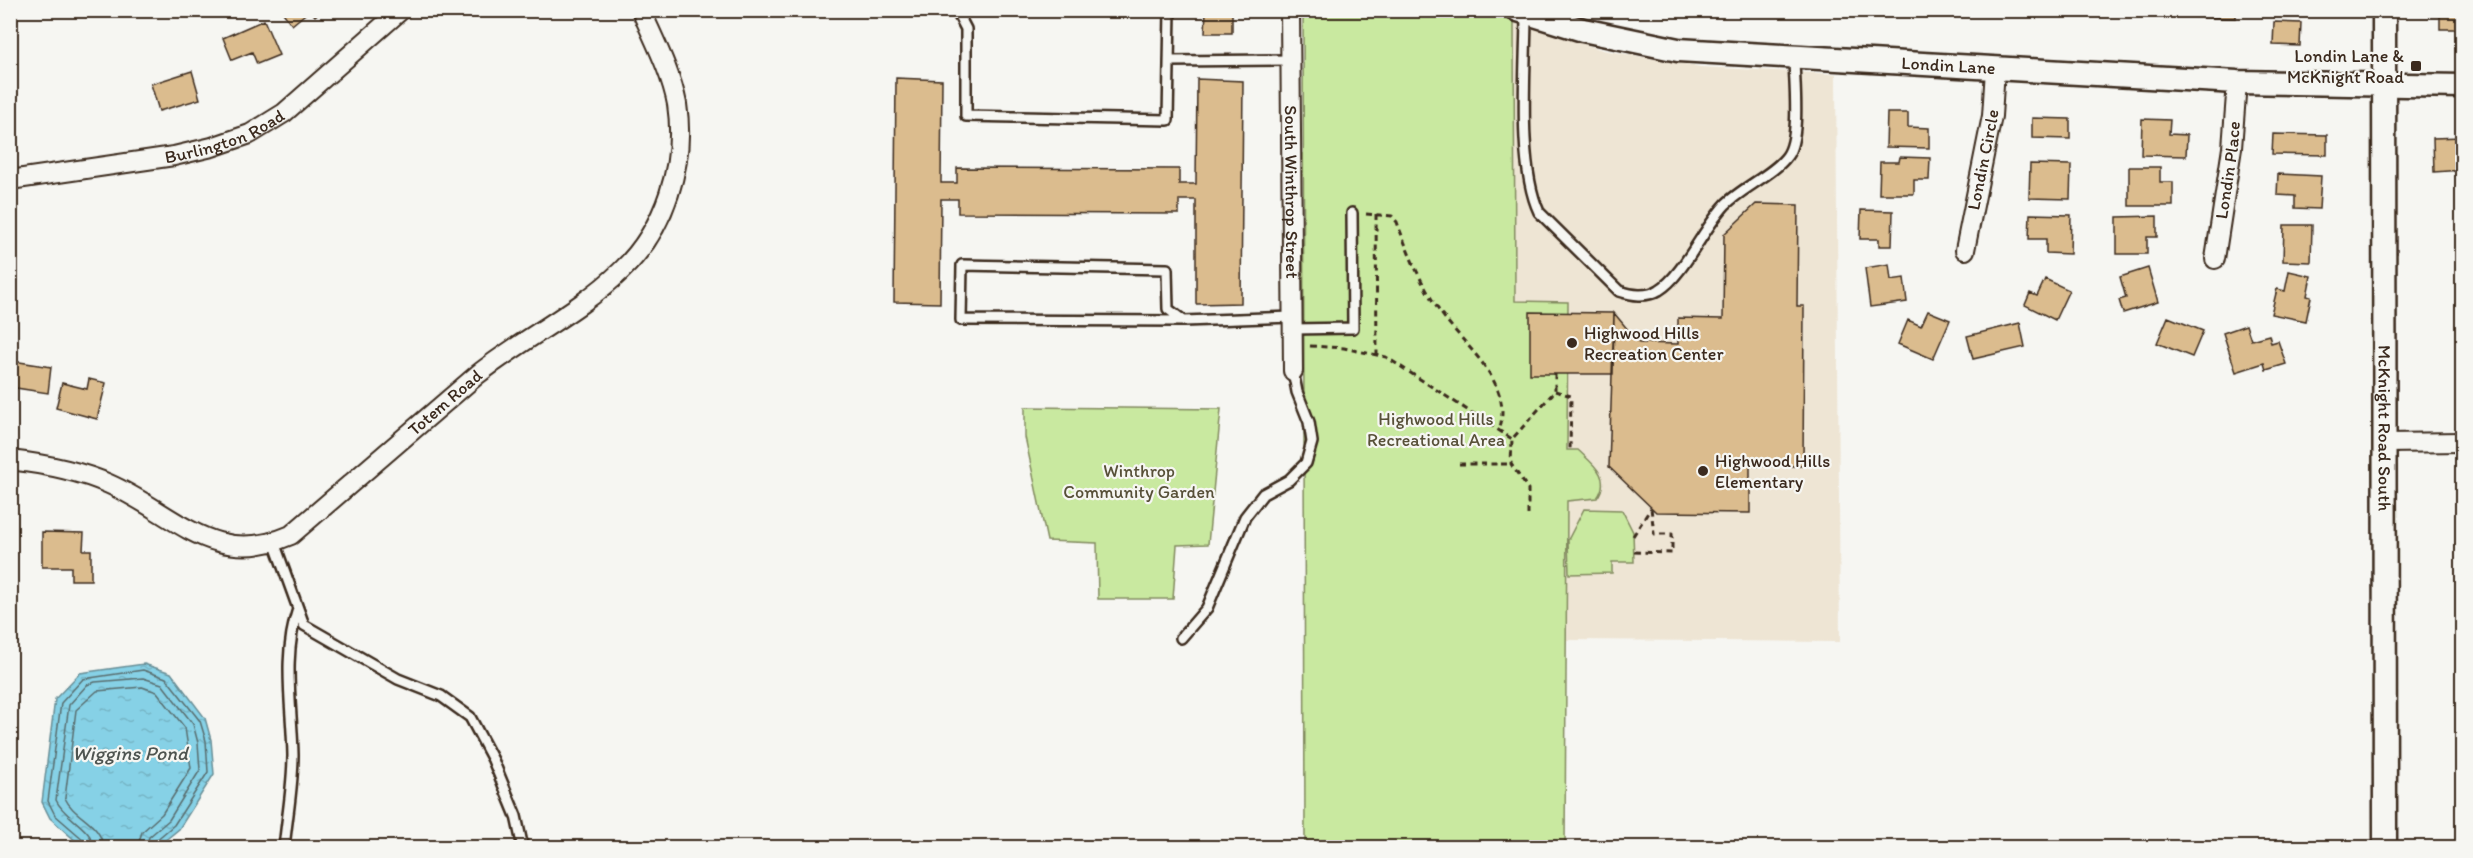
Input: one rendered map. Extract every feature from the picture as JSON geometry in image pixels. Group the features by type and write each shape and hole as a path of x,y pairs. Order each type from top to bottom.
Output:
{"street":[{"name":"Burlington Road","path":"10,180 174,156 250,134 284,112 401,10"},
{"name":"Totem Road","path":"10,460 80,472 110,484 190,530 230,546 252,547 274,542 309,522 477,375 507,351 595,293 621,271 640,250 657,223 671,188 678,162 679,133 676,103 668,75 641,10"},
{"name":"South Winthrop Street","path":"1290,10 1293,371"},
{"name":"McKnight Road South","path":"2384,10 2385,848"},
{"name":"Londin Lane","path":"1522,12 1583,30 1678,50 2237,82 2463,86"},
{"name":"Londin Circle","path":"1965,250 1992,116 1995,69"},
{"name":"Londin Place","path":"2215,259 2232,148 2237,82"},
{"path":"2385,443 2463,441"}],"lane":[{"path":"956,10 966,29 966,116 1168,120 1170,10"},
{"path":"1522,12 1526,155 1532,196 1539,212 1619,291 1636,296 1658,291 1674,276 1710,223 1728,202 1787,156 1794,139 1794,57"},
{"path":"1170,61 1291,60"},
{"path":"1184,321 1168,309 1167,269 962,265 961,320 1184,321 1293,331 1353,328 1352,213"},
{"path":"1181,638 1207,608 1245,517 1263,494 1289,480 1306,463 1312,442 1309,422 1297,392 1293,371"},
{"path":"274,542 304,625 398,679 441,696 470,717 493,760 516,816 523,848"},
{"path":"284,848 293,758 288,652 290,633 298,609"}],"path":[{"path":"1352,213 1392,216 1397,222 1420,280 1435,303 1490,373 1502,405 1499,431"},
{"path":"1376,214 1377,355"},
{"path":"1293,331 1344,348 1386,357 1512,439"},
{"path":"1528,515 1528,489 1511,464 1512,439 1555,391 1555,374"},
{"path":"1555,391 1571,396 1570,450"},
{"path":"1459,464 1511,464"},
{"path":"1633,536 1651,508 1654,534 1672,534 1672,553 1634,552"}],"shaded area":[{"name":"Highwood Hills Elementary","path":"1514,22 1603,50 1701,67 1836,74 1840,642 1566,640 1568,303 1515,302"}],"green space":[{"name":"Highwood Hills Recreational Area","path":"1482,10 1514,22 1515,301 1568,302 1567,450 1578,450 1602,477 1601,490 1597,498 1567,501 1565,847 1305,847 1303,11"},
{"name":"Winthrop Community Garden","path":"1025,407 1221,409 1208,544 1177,545 1173,599 1098,599 1097,543 1047,541 1025,437"},
{"path":"1584,509 1622,510 1633,532 1634,562 1612,562 1612,573 1569,574 1568,540"}],"water":[{"name":"Wiggins Pond","path":"144,664 171,673 205,718 211,740 214,774 179,829 157,847 79,844 50,818 42,802 55,699 80,673"}],"building":[{"path":"281,10 310,10 292,25"},
{"path":"310,10 322,10 315,16"},
{"path":"1206,10 1232,10 1232,33 1205,33"},
{"path":"2127,10 2160,10 2160,14 2127,14"},
{"path":"2177,10 2236,10 2236,18 2177,17"},
{"path":"2440,10 2462,10 2462,29 2440,29"},
{"path":"264,20 279,55 257,64 252,52 232,60 223,38"},
{"path":"2274,22 2301,23 2300,46 2273,45"},
{"path":"192,71 200,99 159,111 151,84"},
{"path":"896,78 942,80 941,183 957,183 957,168 1179,169 1179,184 1196,184 1197,79 1243,81 1241,303 1196,304 1196,200 1179,200 1179,214 958,213 958,199 941,199 940,303 894,302"},
{"path":"1887,113 1908,113 1908,127 1929,128 1929,148 1886,147"},
{"path":"2032,118 2070,119 2070,139 2032,138"},
{"path":"2142,119 2170,120 2169,134 2187,135 2186,156 2141,155"},
{"path":"2273,134 2327,135 2327,155 2272,154"},
{"path":"2462,137 2462,170 2434,172 2433,138"},
{"path":"1900,157 1930,158 1929,180 1914,180 1914,194 1879,194 1880,162 1899,162"},
{"path":"2030,164 2071,165 2070,199 2029,198"},
{"path":"2129,167 2160,167 2160,182 2173,182 2173,206 2129,206"},
{"path":"2278,174 2321,176 2319,209 2295,208 2295,196 2277,195"},
{"path":"1756,204 1798,205 1797,306 1804,306 1803,466 1750,466 1750,513 1656,512 1609,467 1614,313 1639,343 1678,344 1678,318 1723,319 1724,234"},
{"path":"1861,210 1893,211 1892,246 1879,246 1879,239 1860,239"},
{"path":"2030,214 2071,215 2070,254 2046,253 2046,239 2029,239"},
{"path":"2157,216 2157,237 2147,237 2147,254 2117,254 2117,217"},
{"path":"2284,225 2312,225 2311,262 2283,261"},
{"path":"2458,252 2462,252 2462,273 2459,273"},
{"path":"1889,264 1891,280 1904,278 1907,302 1870,307 1865,268"},
{"path":"2148,268 2158,302 2123,313 2119,300 2126,298 2120,277"},
{"path":"2289,271 2311,276 2307,296 2311,297 2306,321 2271,314 2277,289 2285,291"},
{"path":"2045,279 2069,290 2055,320 2025,305 2030,293 2037,296"},
{"path":"2459,290 2462,290 2462,311 2459,311"},
{"path":"1928,311 1950,320 1933,359 1898,344 1908,320 1921,326"},
{"name":"Highwood Hills Recreation Center","path":"1530,312 1614,313 1613,374 1530,374"},
{"path":"2168,317 2203,331 2192,357 2157,343"},
{"path":"2020,323 2025,347 1973,359 1967,336"},
{"path":"2246,325 2251,340 2269,335 2271,343 2278,341 2286,364 2266,370 2264,363 2236,372 2223,333"},
{"path":"2460,328 2462,328 2462,349 2460,349"},
{"path":"13,361 51,367 48,393 10,387"},
{"path":"89,379 106,383 97,419 56,408 62,383 87,389"},
{"path":"42,532 84,533 83,550 91,550 91,580 71,580 71,567 42,567"},
{"path":"2459,685 2462,685 2462,760 2460,760"}],"place":[{"name":"Londin Lane & McKnight Road","path":"2416,66"},
{"name":"Highwood Hills Recreation Center","path":"1572,343"},
{"name":"Highwood Hills Elementary","path":"1703,471"}]}
